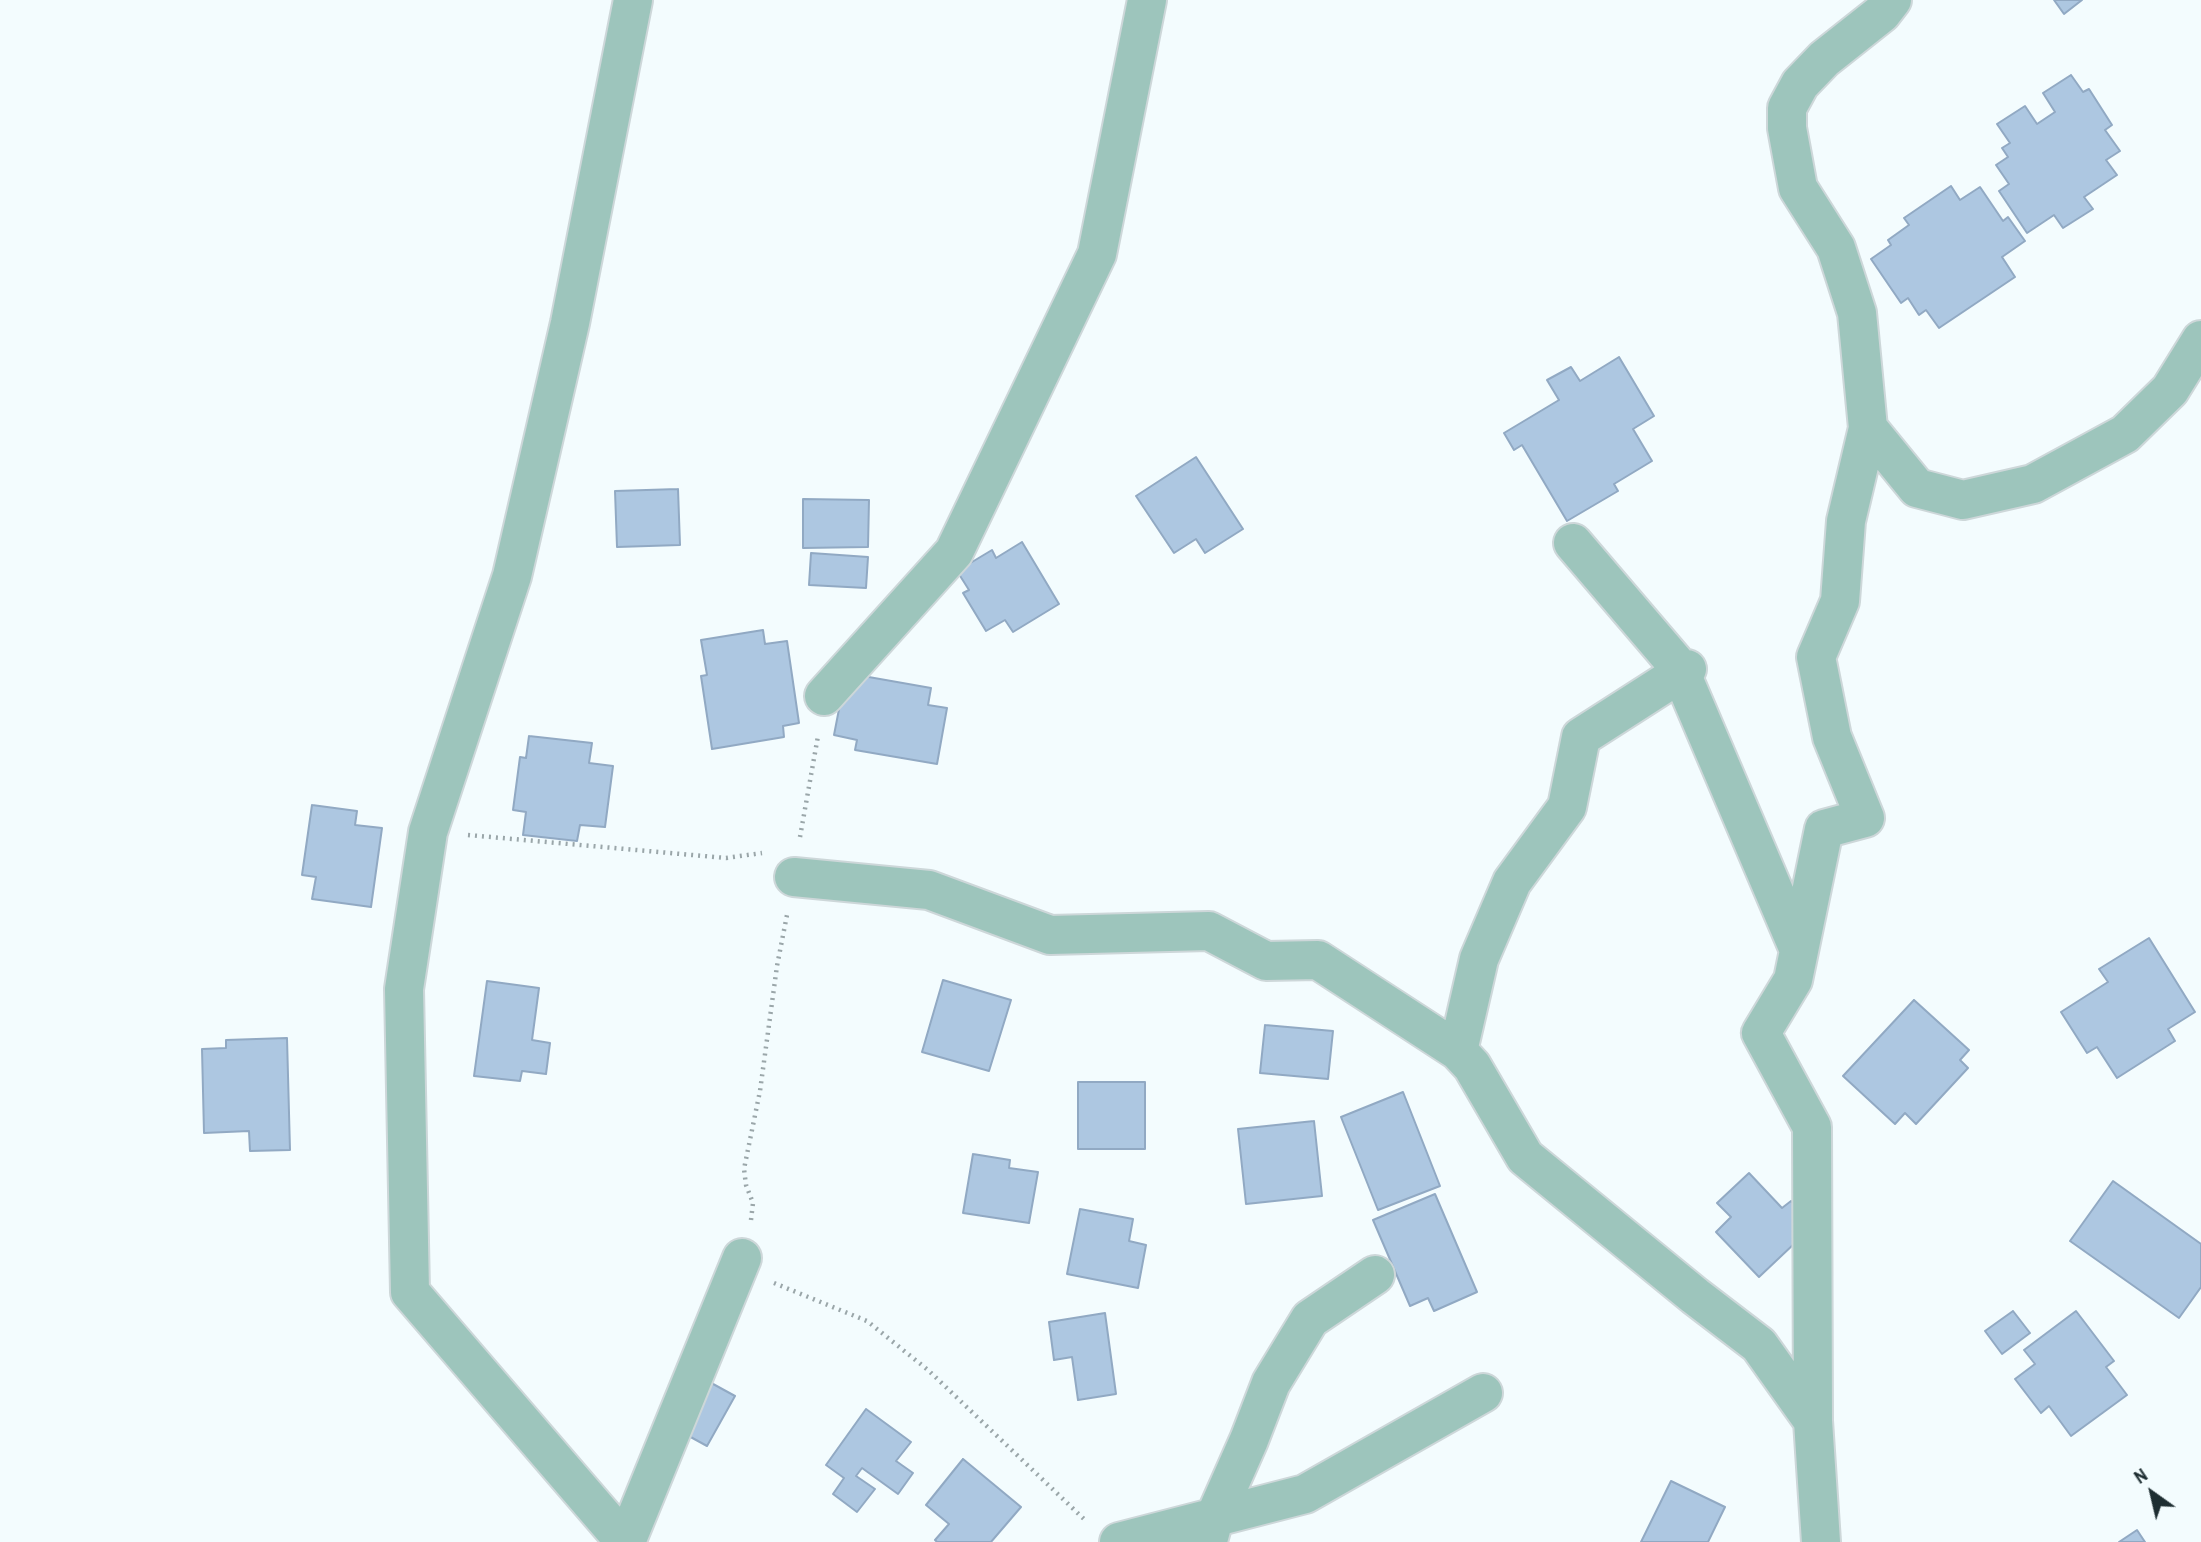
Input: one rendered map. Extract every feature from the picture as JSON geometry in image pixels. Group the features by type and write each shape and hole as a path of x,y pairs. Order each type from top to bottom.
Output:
{"street":[{"path":"633,0 570,323 512,576 428,832 404,989 410,1292 626,1542 742,1258"},
{"path":"824,696 954,552 1097,254 1147,0"},
{"path":"1821,1542 1813,1421 1812,1127 1761,1033 1793,980 1824,829 1865,818 1832,737 1816,657 1840,601 1846,521 1868,428 1857,313 1836,248 1798,188 1787,128 1787,108 1800,84 1824,59 1882,13 1892,0"},
{"path":"1868,428 1917,488 1963,500 2034,484 2125,434 2170,390 2201,340"},
{"path":"1573,544 1684,671 1799,950"},
{"path":"1458,1051 1479,960 1512,882 1567,807 1581,737 1684,671"},
{"path":"796,863 929,890 1050,935 1209,932 1266,961 1318,960 1458,1051 1472,1066 1525,1157 1759,1345 1813,1421"},
{"path":"1211,1530 1271,1383 1310,1320 1375,1275"},
{"path":"1106,1535 1211,1530 1304,1494 1483,1394"}],"path":[{"path":"824,696 777,966 758,1102 744,1169 752,1203 752,1218 743,1243 742,1258 747,1268 768,1281 867,1321 928,1370 1106,1535"},
{"path":"428,832 796,863"}],"building":[{"path":"2054,0 2082,0 2064,14"},
{"path":"2071,75 2083,92 2089,89 2112,125 2105,130 2120,151 2106,160 2117,175 2084,197 2093,209 2063,228 2054,215 2027,233 1999,191 2009,184 1996,165 2008,157 2002,148 2010,143 1997,124 2025,106 2037,124 2055,112 2043,93"},
{"path":"1951,186 1960,200 1980,187 2003,221 2008,217 2025,241 2002,257 2015,277 1939,328 1926,310 1919,315 1908,298 1901,303 1871,259 1891,245 1888,240 1909,225 1904,218"},
{"path":"1619,357 1654,416 1633,429 1652,461 1614,484 1618,491 1567,521 1522,445 1514,450 1504,433 1559,400 1547,380 1571,367 1580,381"},
{"path":"1196,457 1243,529 1205,553 1196,539 1174,553 1136,496"},
{"path":"678,489 680,545 617,547 615,491"},
{"path":"803,499 869,500 868,547 803,548"},
{"path":"1022,542 1059,604 1013,632 1005,620 986,631 963,593 969,590 957,571 992,550 996,558"},
{"path":"811,553 868,557 866,588 809,585"},
{"path":"763,630 765,644 787,641 799,723 783,726 784,737 712,749 701,676 707,675 701,640"},
{"path":"846,673 931,688 928,705 947,708 937,764 855,750 857,740 834,735"},
{"path":"529,736 592,743 589,763 613,766 605,827 580,825 577,841 523,835 526,812 513,810 520,757 526,758"},
{"path":"312,805 357,811 355,825 382,828 371,907 312,899 316,877 302,875"},
{"path":"2149,938 2195,1012 2168,1029 2175,1041 2117,1078 2097,1047 2087,1053 2061,1012 2108,982 2099,969"},
{"path":"943,980 1011,1000 989,1071 922,1052"},
{"path":"487,981 539,988 532,1040 550,1043 546,1074 522,1071 520,1081 474,1076"},
{"path":"1914,1000 1969,1050 1960,1060 1968,1068 1916,1124 1905,1113 1895,1124 1843,1076"},
{"path":"1265,1025 1333,1031 1328,1079 1260,1073"},
{"path":"287,1038 290,1150 250,1151 249,1131 204,1133 202,1049 226,1048 226,1040"},
{"path":"1078,1082 1145,1082 1145,1149 1078,1149"},
{"path":"1403,1092 1440,1186 1378,1210 1341,1117"},
{"path":"1314,1121 1322,1196 1246,1204 1238,1129"},
{"path":"973,1154 1010,1160 1009,1168 1038,1172 1029,1223 963,1213"},
{"path":"1749,1173 1782,1208 1791,1201 1814,1225 1759,1277 1716,1232 1731,1217 1717,1203"},
{"path":"2113,1181 2201,1244 2201,1287 2179,1318 2070,1241"},
{"path":"1435,1194 1477,1292 1434,1311 1428,1298 1410,1306 1373,1220"},
{"path":"1080,1209 1133,1219 1129,1241 1146,1245 1138,1288 1067,1274"},
{"path":"2013,1311 2030,1333 2002,1354 1985,1331"},
{"path":"2076,1311 2114,1361 2106,1367 2127,1395 2071,1436 2049,1406 2041,1413 2015,1379 2035,1364 2024,1350"},
{"path":"1105,1313 1116,1394 1078,1400 1072,1357 1054,1360 1049,1322"},
{"path":"704,1379 735,1396 707,1446 676,1429"},
{"path":"866,1409 911,1442 896,1461 913,1473 898,1494 862,1468 856,1476 875,1489 857,1512 833,1494 844,1478 826,1465"},
{"path":"963,1459 1021,1507 991,1542 935,1540 949,1524 926,1505"},
{"path":"1671,1481 1725,1507 1708,1542 1641,1542"},
{"path":"2137,1530 2145,1542 2119,1542"}]}
